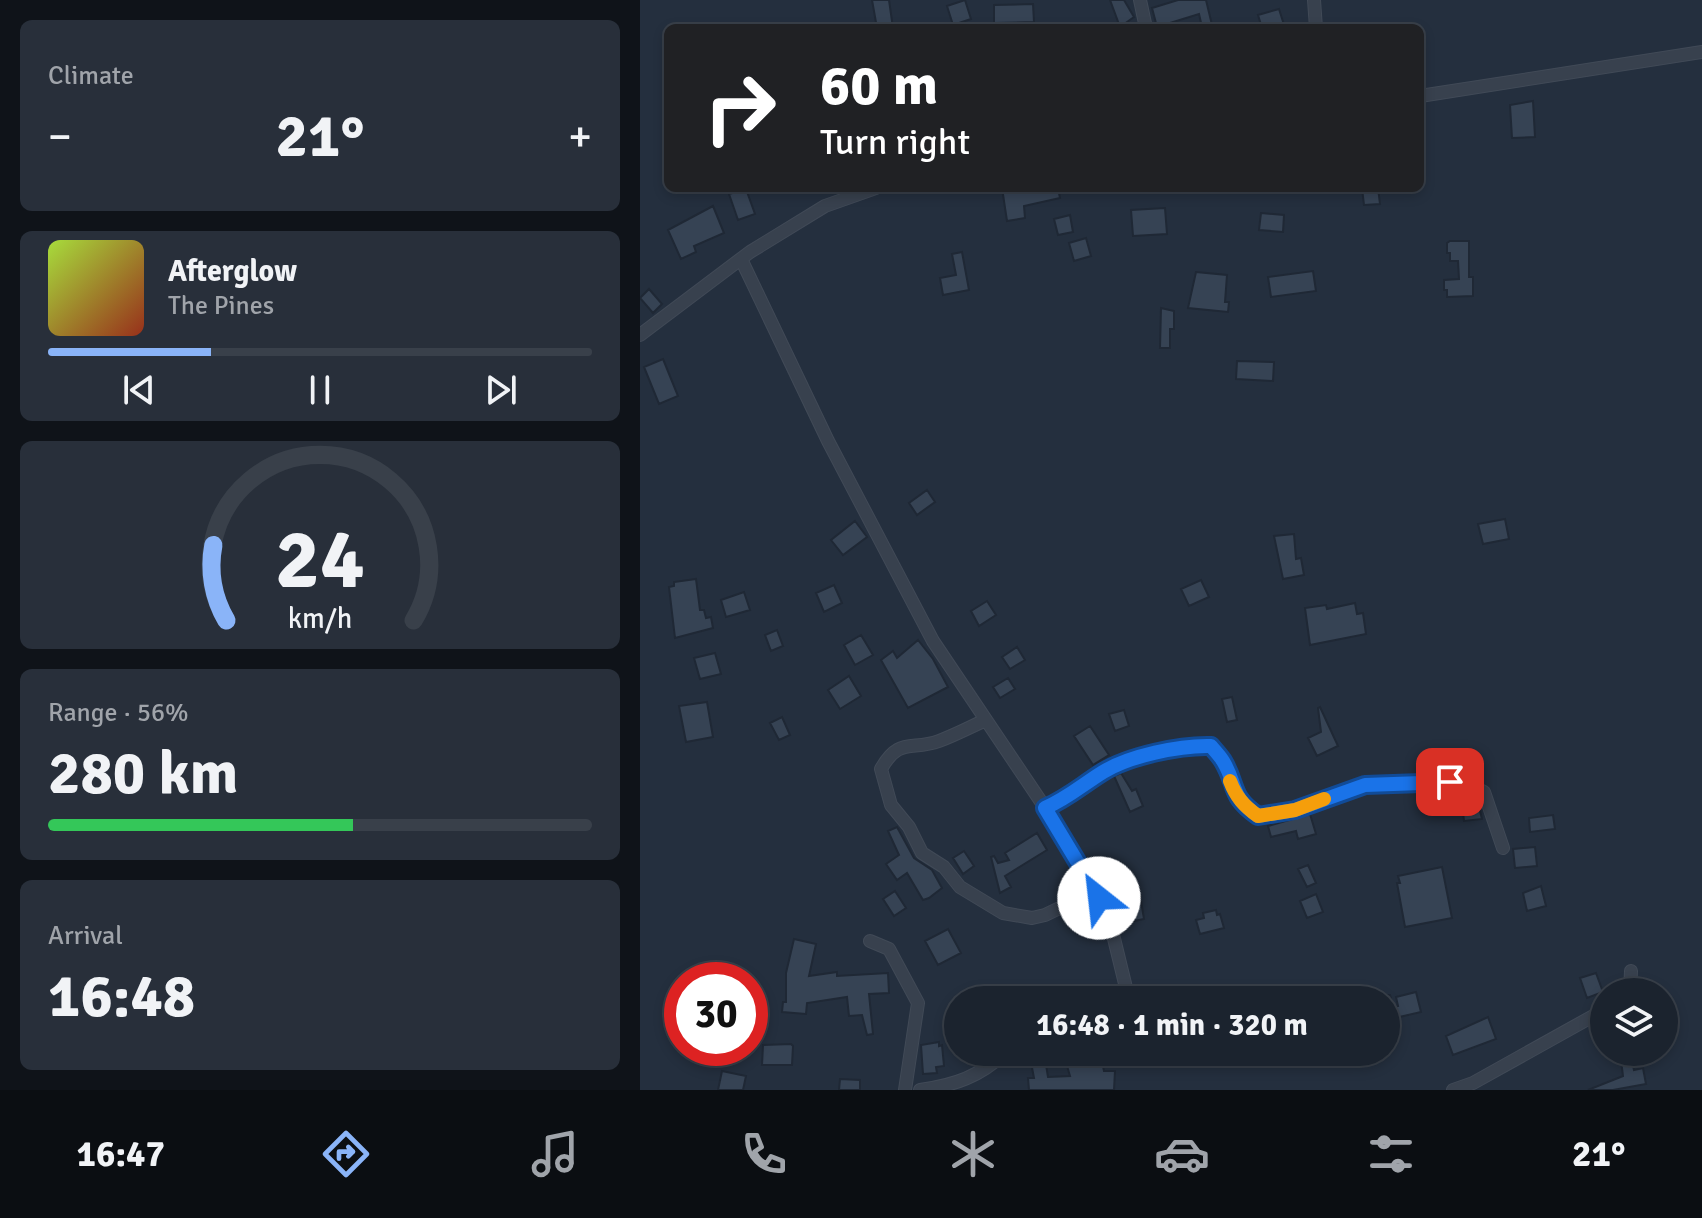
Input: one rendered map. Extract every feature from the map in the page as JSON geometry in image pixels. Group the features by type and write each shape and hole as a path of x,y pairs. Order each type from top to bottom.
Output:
{"street":[{"path":"1140,0 1145,24"},
{"path":"1314,0 1316,24"},
{"path":"1424,95 1702,52"},
{"path":"640,335 741,259 825,206 865,192"},
{"path":"741,259 828,441 933,641 1045,808 1095,891 1109,918 1126,986"},
{"path":"986,720 936,742 905,745 890,754 881,769 891,805 909,827 922,853 944,867 960,887 1003,913 1032,918 1045,915 1095,891"},
{"path":"1045,808 1068,798 1105,771 1126,762 1188,745 1211,746 1224,762 1234,793 1258,816 1295,810 1365,785 1450,782 1484,792 1503,848"},
{"path":"870,941 889,949 918,1003 905,1090"},
{"path":"1631,971 1631,978"},
{"path":"1453,1090 1473,1083 1590,1018"},
{"path":"920,1090 961,1082 988,1066"}],"building":[{"path":"872,0 889,0 892,24 876,24"},
{"path":"965,0 971,19 953,24 947,6"},
{"path":"1110,0 1124,0 1134,17 1119,24"},
{"path":"1178,0 1206,0 1212,24 1201,24 1199,14 1156,24 1152,8"},
{"path":"1033,4 1034,22 994,23 994,5"},
{"path":"1279,9 1284,24 1261,24 1258,15"},
{"path":"1533,101 1535,137 1512,138 1510,105"},
{"path":"747,192 755,214 738,220 729,194"},
{"path":"1003,192 1059,192 1060,198 1024,206 1025,218 1007,221"},
{"path":"1362,192 1378,192 1380,204 1364,205"},
{"path":"713,206 724,233 694,246 696,252 681,259 668,230"},
{"path":"1165,208 1167,234 1133,236 1131,210"},
{"path":"1261,213 1284,215 1283,232 1259,230"},
{"path":"1070,215 1073,232 1058,235 1054,219"},
{"path":"1086,238 1091,256 1074,261 1069,243"},
{"path":"1469,241 1469,277 1473,277 1473,296 1447,297 1447,290 1444,290 1444,280 1459,279 1458,261 1450,261 1450,253 1447,253 1447,243"},
{"path":"962,252 969,290 943,295 940,278 956,275 952,254"},
{"path":"1313,271 1316,291 1271,297 1268,277"},
{"path":"1196,272 1227,275 1225,302 1229,302 1228,312 1188,308"},
{"path":"649,289 662,304 653,313 640,298"},
{"path":"1161,308 1174,311 1170,348 1160,348"},
{"path":"663,359 678,396 659,404 644,367"},
{"path":"1237,361 1274,362 1273,381 1236,379"},
{"path":"927,490 935,502 917,515 909,503"},
{"path":"1505,519 1509,539 1483,544 1478,524"},
{"path":"855,521 867,537 843,555 831,540"},
{"path":"1294,534 1296,559 1301,558 1304,575 1283,579 1274,536"},
{"path":"696,579 700,610 704,610 706,618 711,617 713,628 675,638 669,587 674,586 674,582"},
{"path":"1201,580 1209,597 1189,606 1181,589"},
{"path":"834,585 842,603 824,612 816,593"},
{"path":"744,592 750,610 726,617 721,600"},
{"path":"987,601 996,615 979,626 971,611"},
{"path":"1355,603 1357,614 1363,613 1366,634 1310,645 1305,608 1326,605 1327,609"},
{"path":"777,630 783,646 771,651 765,635"},
{"path":"861,635 873,655 855,665 844,645"},
{"path":"918,640 933,659 948,687 908,708 881,660 893,651 897,658"},
{"path":"1017,647 1025,660 1010,669 1002,657"},
{"path":"715,653 721,674 700,679 694,658"},
{"path":"849,676 861,696 840,709 828,690"},
{"path":"1008,678 1015,689 1000,698 993,687"},
{"path":"1232,697 1237,720 1227,722 1222,699"},
{"path":"707,702 713,737 686,742 679,706"},
{"path":"1320,707 1338,746 1317,756 1308,738 1321,732"},
{"path":"1124,710 1129,726 1115,731 1109,714"},
{"path":"782,717 790,735 779,740 770,723"},
{"path":"1090,726 1109,755 1093,765 1074,736"},
{"path":"1121,773 1132,791 1136,789 1143,806 1130,812 1114,776"},
{"path":"1478,803 1482,819 1464,821 1462,804"},
{"path":"1310,814 1316,834 1298,839 1296,831 1271,837 1268,826"},
{"path":"1553,815 1555,829 1530,832 1529,818"},
{"path":"897,827 914,858 932,870 942,888 929,898 923,900 907,873 897,880 886,864 899,855 888,831"},
{"path":"1037,833 1047,850 1005,876 1011,887 1000,893 991,857 994,856 998,863 1009,860 1005,853"},
{"path":"1535,847 1537,866 1515,868 1513,849"},
{"path":"964,851 974,866 963,874 953,858"},
{"path":"1308,865 1316,883 1307,887 1298,869"},
{"path":"1442,867 1452,918 1405,927 1398,876"},
{"path":"1541,886 1546,906 1527,911 1523,893"},
{"path":"895,891 906,908 894,916 883,899"},
{"path":"1316,894 1323,912 1307,918 1300,901"},
{"path":"1140,895 1144,919 1134,921 1130,896"},
{"path":"1216,910 1224,928 1200,934 1196,920 1204,918 1203,913"},
{"path":"948,929 961,953 938,965 925,941"},
{"path":"794,939 816,944 809,976 837,972 837,976 888,973 889,993 869,994 873,1034 867,1035 862,1015 849,1016 847,997 807,1003 806,1014 782,1012"},
{"path":"1596,973 1598,978 1590,978 1590,997 1587,998 1580,978"},
{"path":"1416,992 1421,1012 1400,1017 1400,996"},
{"path":"1488,1017 1496,1039 1453,1055 1446,1036"},
{"path":"939,1042 939,1046 942,1045 944,1066 936,1067 937,1073 923,1074 921,1045"},
{"path":"791,1044 792,1065 768,1065 768,1045"},
{"path":"1032,1066 1046,1066 1048,1077 1070,1076 1067,1066 1103,1066 1104,1071 1115,1071 1114,1090 1029,1090 1028,1078 1034,1078"},
{"path":"1622,1066 1633,1066 1634,1070 1643,1068 1646,1084 1613,1090 1588,1090 1623,1076"},
{"path":"722,1071 746,1076 743,1090 718,1090"},
{"path":"840,1079 860,1080 860,1090 839,1090"}],"slow traffic":[{"path":"1230,781 1234,793 1258,816 1295,810 1324,799"}],"route":[{"path":"1099,898 1045,808 1068,798 1105,771 1126,762 1188,745 1211,746 1224,762 1234,793 1258,816 1295,810 1365,785 1450,782"}]}
